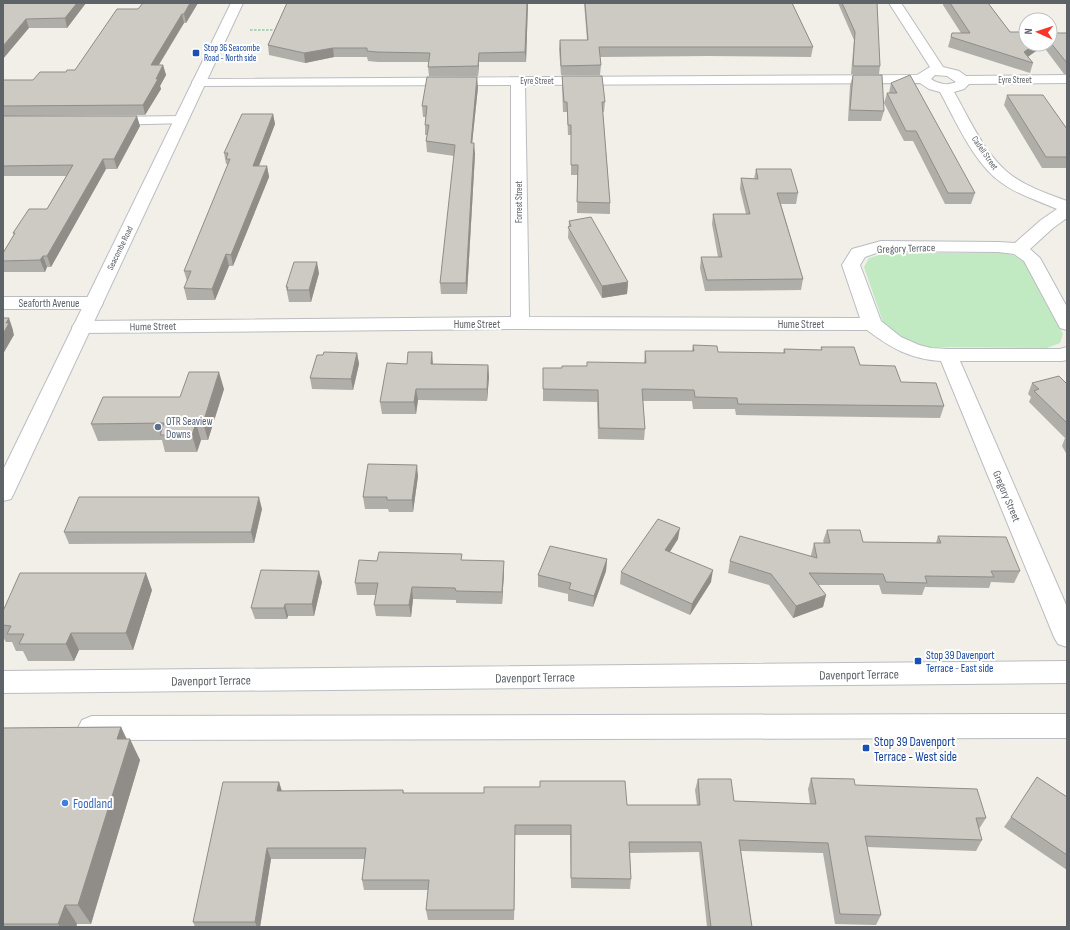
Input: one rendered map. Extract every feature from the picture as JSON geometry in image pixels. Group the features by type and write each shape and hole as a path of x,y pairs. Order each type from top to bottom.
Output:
{"street":[{"name":"Seacombe Road","path":"3,493 237,3"},
{"path":"895,3 939,71"},
{"path":"939,71 954,74 963,80 961,85 945,88 931,85 923,79 923,76 926,73 939,71"},
{"name":"Eyre Street","path":"199,82 923,79"},
{"name":"Eyre Street","path":"963,80 1067,79"},
{"name":"Forrest Street","path":"518,81 520,323"},
{"name":"Cadell Street","path":"945,88 986,157 1000,174 1017,185 1067,207"},
{"path":"96,121 181,120"},
{"path":"1067,210 1047,224 1019,249 1031,258 1067,324"},
{"name":"Gregory Terrace","path":"872,324 851,265 858,253 882,246 998,246 1019,249"},
{"name":"Seaforth Avenue","path":"3,303 94,302"},
{"name":"Hume Street","path":"82,327 520,323 872,324"},
{"path":"872,324 894,340 912,349 930,354 1062,355 1067,353"},
{"name":"Gregory Street","path":"948,355 1067,638"},
{"name":"Davenport Terrace","path":"3,682 1067,672"},
{"path":"64,728 1067,726"}],"path":[{"path":"250,30 281,30"}],"green space":[{"path":"886,253 1004,253 1016,256 1023,260 1063,334 1060,343 1047,348 929,347 912,343 897,335 883,322 864,267 869,258"}],"building":[{"path":"3,3 77,3 65,18 26,19 3,46"},
{"path":"143,3 190,3 151,65 163,65 156,79 158,79 143,105 3,106 3,80 33,80 40,72 66,72 67,70 75,70 117,9 138,9"},
{"path":"287,3 527,3 525,52 479,53 478,66 428,67 430,53 377,52 367,51 367,48 333,48 304,53 268,45"},
{"path":"585,3 792,3 813,47 599,47 601,65 561,66 560,40 588,40"},
{"path":"842,3 877,3 880,66 853,66 855,32"},
{"path":"950,3 988,3 1010,32 1018,32 1018,52 1024,52 1033,63 951,37 952,33 970,33"},
{"path":"1058,33 1067,33 1067,63 1058,52"},
{"path":"853,75 882,75 884,111 850,110"},
{"path":"910,75 975,193 948,193 916,131 906,131 887,93 897,93 891,83"},
{"path":"562,76 602,76 605,102 602,102 610,203 577,202 578,165 571,165 571,125 568,125 567,102 564,102"},
{"path":"427,77 477,77 471,143 474,143 466,283 440,283 455,145 426,141 429,125 425,125 427,106 422,106"},
{"path":"1007,95 1043,95 1067,129 1067,157 1046,157"},
{"path":"242,114 273,114 253,166 267,166 231,255 226,254 212,289 184,288 191,271 184,271 230,159 226,159 228,153 224,153"},
{"path":"3,116 137,116 114,159 103,159 47,256 43,256 40,260 3,261 3,253 15,233 13,233 29,209 47,209 73,165 3,166"},
{"path":"756,169 791,169 798,193 777,193 803,279 707,280 701,257 722,257 713,214 750,214 741,178 758,179"},
{"path":"591,217 628,282 602,286 568,227 571,226 569,221"},
{"path":"294,262 317,262 309,290 287,290 288,287 286,287"},
{"path":"3,318 9,318 6,323 9,323 3,334"},
{"path":"693,345 717,346 718,352 785,353 784,349 822,350 821,347 854,347 860,365 895,366 901,382 936,383 944,406 738,404 737,398 695,397 694,390 642,389 645,429 599,428 598,390 543,389 543,368 587,366 587,362 646,363 645,351 694,351"},
{"path":"324,352 357,353 351,379 310,378 317,355 323,355"},
{"path":"408,352 432,352 431,364 488,365 487,389 416,389 414,402 380,402 387,363 407,364"},
{"path":"189,372 219,372 203,423 196,423 192,435 160,435 164,423 91,424 103,397 180,397"},
{"path":"1059,376 1067,384 1067,423 1034,391 1039,389 1032,383"},
{"path":"368,464 417,465 412,500 387,500 387,497 363,497"},
{"path":"79,497 259,497 251,532 64,532"},
{"path":"658,519 680,528 665,550 713,570 692,604 621,572"},
{"path":"827,530 860,530 863,542 941,543 938,536 1006,537 1020,571 991,571 994,577 925,576 927,583 886,582 883,574 809,573 826,595 796,606 771,574 730,561 740,536 817,558 814,543 830,543"},
{"path":"550,546 607,559 594,596 569,589 571,583 538,575"},
{"path":"379,552 462,554 461,560 504,561 502,592 456,591 455,588 412,587 409,605 374,605 378,583 355,583 359,560 377,561"},
{"path":"261,570 319,571 312,604 285,604 284,608 251,608"},
{"path":"20,573 146,573 126,633 71,633 66,644 19,644 24,634 7,634 11,626 3,625 3,611"},
{"name":"Foodland","path":"121,727 117,739 130,739 78,905 65,905 58,924 3,924 3,728"},
{"path":"1037,777 1067,797 1067,855 1011,817"},
{"path":"811,778 854,779 855,785 977,789 986,818 976,818 982,840 865,836 881,915 840,914 828,843 739,840 752,927 711,927 701,842 629,842 631,879 571,878 571,825 515,825 514,910 426,910 429,880 362,880 366,848 267,848 255,922 193,922 223,782 279,782 277,791 403,790 403,793 484,793 484,787 540,787 540,781 625,781 627,805 700,805 698,779 731,779 734,801 816,804"}],"place":[{"name":"Stop 36 Seacombe Road - North side","path":"196,53"},
{"name":"OTR Seaview Downs","path":"158,427"},
{"name":"Stop 39 Davenport Terrace - East side","path":"918,661"},
{"name":"Stop 39 Davenport Terrace - West side","path":"866,748"},
{"name":"Foodland","path":"65,803"}]}
